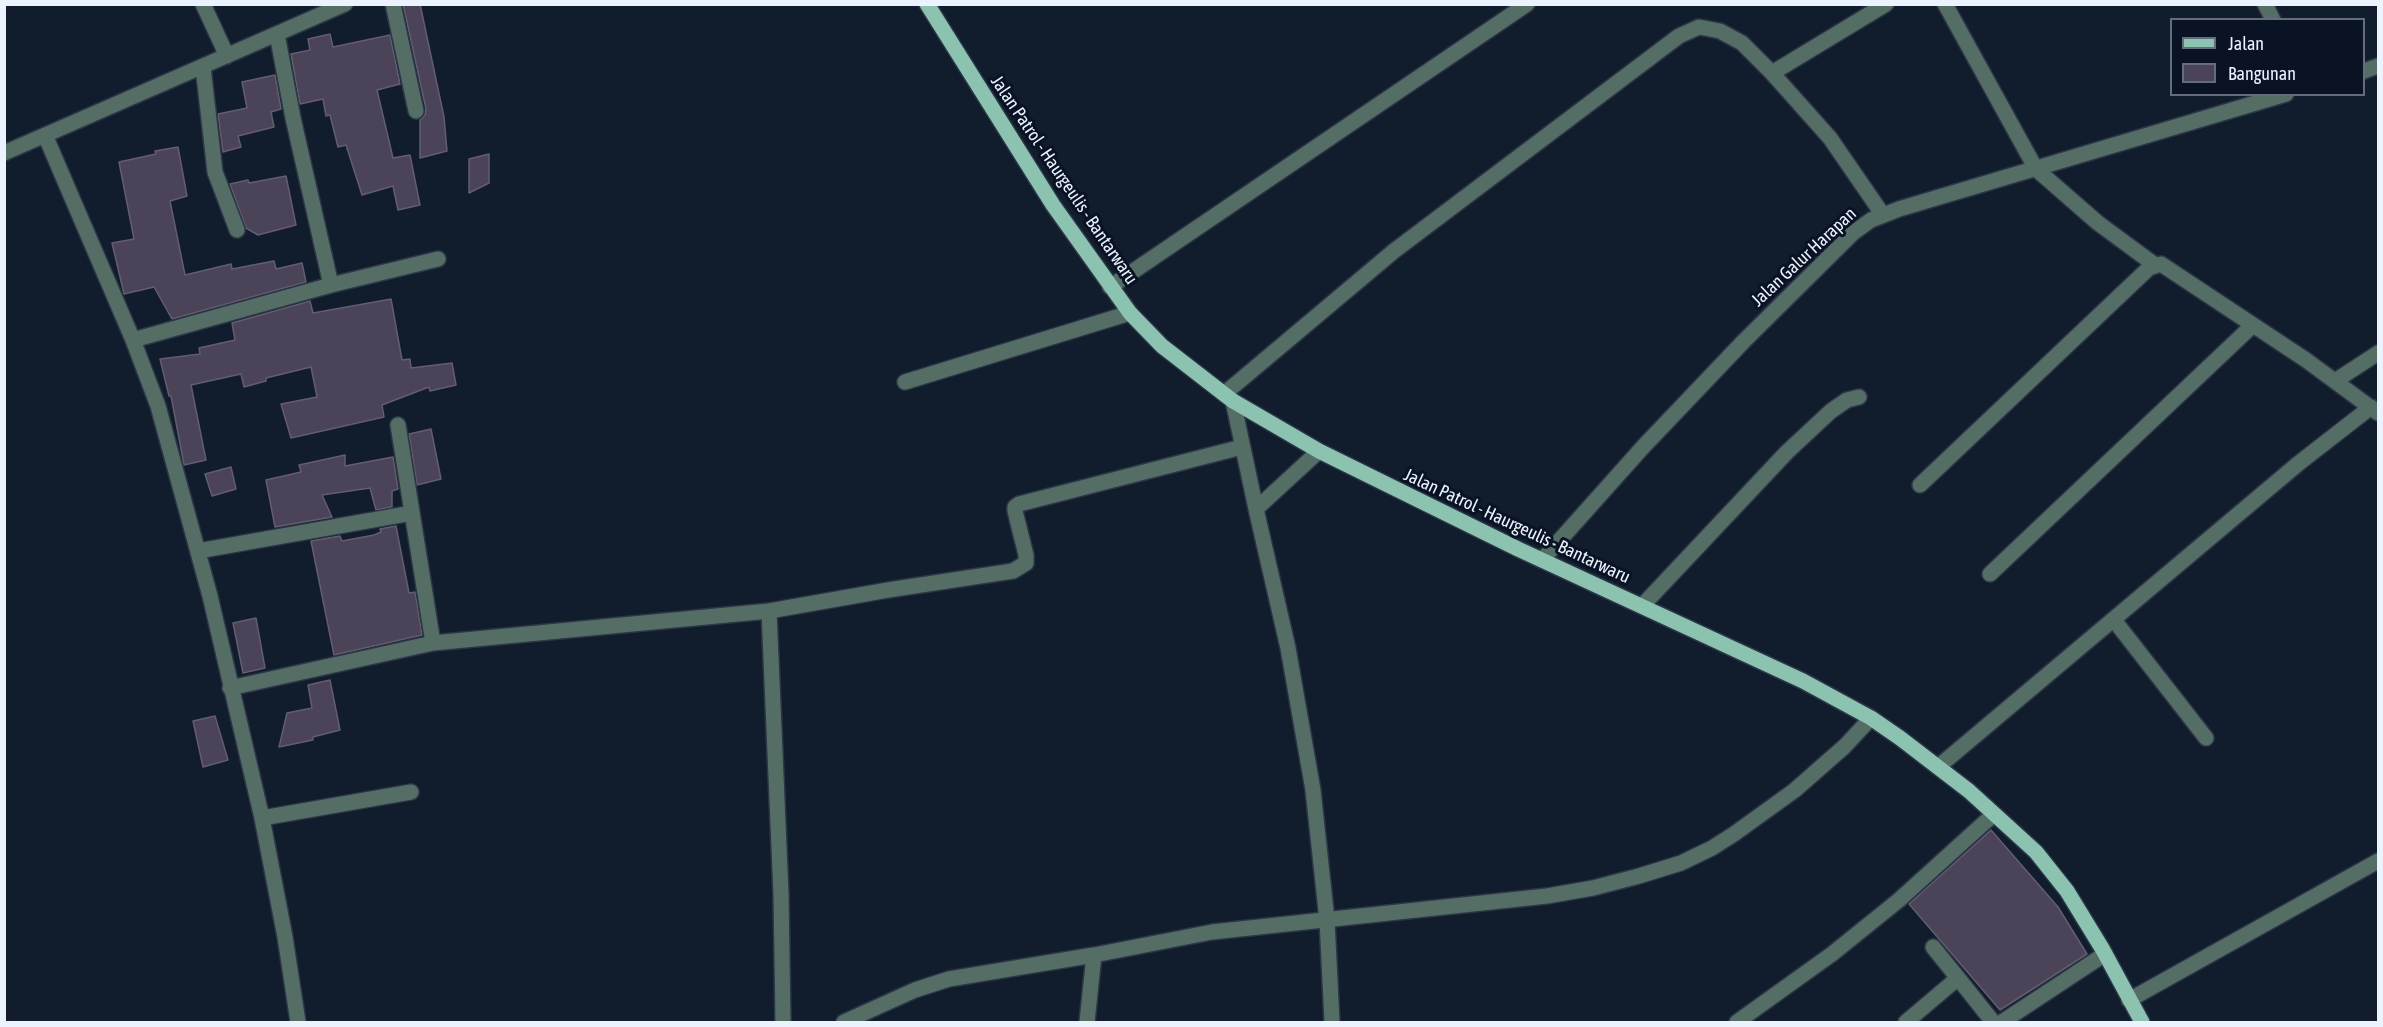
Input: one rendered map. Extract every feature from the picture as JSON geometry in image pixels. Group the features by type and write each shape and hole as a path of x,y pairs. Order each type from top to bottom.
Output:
{"main road":[{"name":"Jalan Patrol - Haurgeulis - Bantarwaru","path":"927,4 1053,205 1130,313 1162,346 1228,397 1319,451 1542,560 1803,681 1871,718 1938,766 2014,831 2049,868 2067,891 2105,954 2142,1023"}],"street":[{"path":"203,4 227,56"},
{"path":"4,153 345,4"},
{"path":"393,4 416,111"},
{"path":"1110,287 1527,4"},
{"path":"1772,73 1886,4"},
{"path":"1945,4 2036,169 2098,223 2155,265"},
{"path":"2265,4 2272,18"},
{"path":"1332,1023 1327,920 1311,779 1288,648 1242,447 1228,397 1394,251 1689,30 1699,27 1720,31 1742,43 1772,73 1830,138 1882,215"},
{"path":"278,34 293,118 331,285"},
{"path":"202,67 215,172 237,231"},
{"name":"Jalan Galur Harapan","path":"1542,560 1643,447 1743,342 1853,233 1882,215 2279,96"},
{"path":"45,135 133,340 158,406 198,551 262,818 285,937 298,1023"},
{"path":"133,340 331,285 438,259"},
{"path":"1920,485 2155,265 2161,264 2375,410 2299,463 1938,766"},
{"path":"905,382 1130,313"},
{"path":"1990,574 2253,325"},
{"path":"2335,381 2379,353"},
{"path":"1642,606 1787,452 1831,411 1847,400 1859,396"},
{"path":"398,425 434,643"},
{"path":"230,688 434,643 769,611 1013,571 1026,563 1015,511 1015,507 1019,504 1242,447"},
{"path":"1256,509 1319,451"},
{"path":"198,551 412,513"},
{"path":"769,611 781,894 783,1023"},
{"path":"2114,620 2206,738"},
{"path":"844,1023 915,990 949,979 1094,955 1212,932 1546,896 1593,888 1681,863 1712,848 1795,790 1845,747 1871,718"},
{"path":"262,818 411,792"},
{"path":"1737,1023 1832,954 1899,900 1994,814"},
{"path":"2129,1000 2379,861"},
{"path":"1933,947 1993,1023"},
{"path":"2002,1023 2105,954"},
{"path":"1083,1019 1094,955"},
{"path":"1906,1023 1958,978"}],"building":[{"path":"403,4 420,4 444,117 447,151 420,158 420,120 425,115 426,109"},
{"path":"330,34 333,47 390,35 400,84 377,90 393,158 410,155 420,205 398,210 393,186 362,195 346,145 338,147 330,115 326,116 323,99 300,104 291,54 310,50 308,39"},
{"path":"275,75 281,109 271,112 274,127 238,136 241,147 223,152 218,114 247,108 242,82"},
{"path":"178,147 187,196 170,201 185,275 231,264 232,269 274,261 276,269 302,263 306,282 172,319 154,287 124,294 112,243 134,239 119,162"},
{"path":"489,154 489,183 469,193 469,159"},
{"path":"286,176 296,225 258,235 246,228 230,184"},
{"path":"391,299 402,360 410,359 411,368 452,363 456,385 430,391 429,387 382,405 384,417 291,438 281,404 317,397 311,367 266,378 266,381 244,387 241,374 191,385 206,460 184,465 171,396 169,396 160,359 200,354 199,348 235,340 232,323 310,301 313,313"},
{"path":"431,429 441,479 417,485 409,434"},
{"path":"345,455 345,466 393,457 398,489 392,491 392,507 376,510 370,488 322,495 332,517 275,527 266,480 301,472 299,465"},
{"path":"231,467 236,489 212,496 205,474"},
{"path":"396,526 409,593 415,592 422,635 334,655 311,541 340,536 342,541 374,535 381,532 380,529"},
{"path":"256,618 265,668 243,673 233,623"},
{"path":"330,680 340,730 313,737 313,740 279,747 287,713 312,708 308,685"},
{"path":"215,716 228,760 203,767 193,721"},
{"path":"1991,830 2058,907 2087,954 2000,1010 1909,904"}]}
